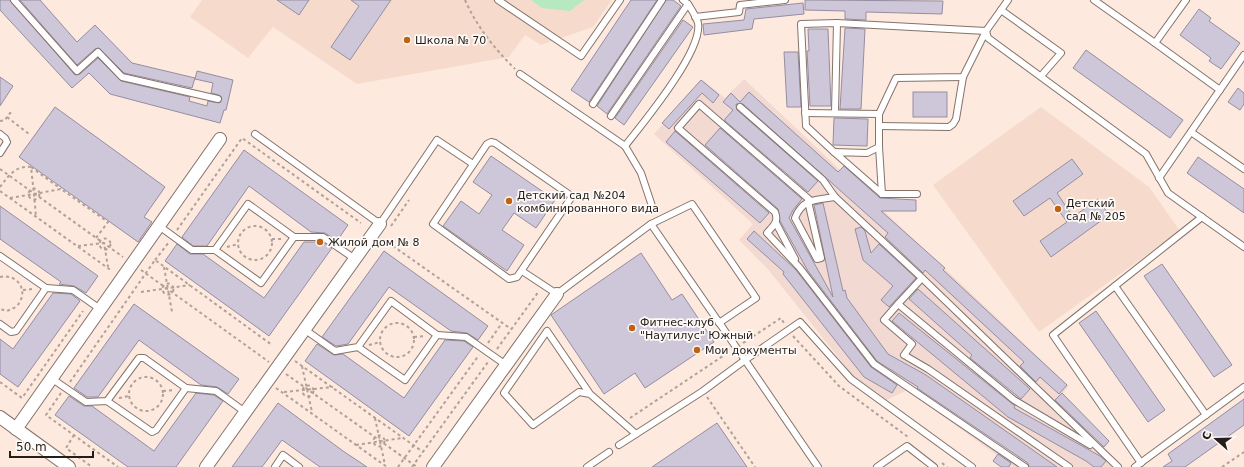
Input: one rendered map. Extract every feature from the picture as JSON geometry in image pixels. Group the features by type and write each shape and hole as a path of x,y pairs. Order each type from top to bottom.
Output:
{"street":[{"path":"16,429 52,378 95,305 127,260 159,226 220,139"},
{"path":"206,467 380,224"},
{"path":"433,467 557,294"},
{"path":"0,417 69,467"}],"lane":[{"path":"14,0 77,71 98,52 122,77 218,99"},
{"path":"498,0 581,56 620,0"},
{"path":"593,104 662,0"},
{"path":"695,17 739,12 740,5 785,0"},
{"path":"1094,0 1220,90"},
{"path":"1155,43 1186,0"},
{"path":"879,126 949,127 953,124 956,119 963,77 986,31 1005,1"},
{"path":"611,116 686,2 698,23 698,31 678,76 625,146"},
{"path":"1000,10 1061,53 1040,76"},
{"path":"917,194 882,194 806,126 801,24 837,22 986,31"},
{"path":"835,112 837,22"},
{"path":"986,31 988,38 1146,154 1168,193 1244,247"},
{"path":"1159,178 1243,58"},
{"path":"520,74 625,146 641,173 652,206"},
{"path":"882,194 879,147 879,114 896,78 963,77"},
{"path":"835,197 810,201 798,211 795,218 817,258 821,258 810,201 699,104 678,128 775,212 777,217 776,223 767,233 799,266 874,364 1025,467"},
{"path":"740,107 822,180 835,197 922,278 1118,467"},
{"path":"805,112 879,114"},
{"path":"1191,132 1244,169"},
{"path":"0,134 7,142 0,153"},
{"path":"255,134 380,224 437,140 473,164"},
{"path":"491,142 495,143 570,195 570,201 522,270 517,277 509,279 433,224 487,144 491,142"},
{"path":"834,152 867,154 879,147"},
{"path":"215,250 248,204 294,237 323,237 354,259"},
{"path":"522,270 557,294 651,224 692,204 756,298 719,323"},
{"path":"1141,462 1053,335 1202,217"},
{"path":"776,223 799,266"},
{"path":"651,224 818,467"},
{"path":"159,226 192,250 215,250 261,283 294,237"},
{"path":"0,256 46,288 73,290 95,305"},
{"path":"922,278 884,320 912,344 904,355 928,369 1069,467"},
{"path":"1115,286 1206,415"},
{"path":"0,324 11,332 16,331 46,288"},
{"path":"304,329 335,351 358,347 391,301 437,335 466,337 506,365"},
{"path":"898,304 1014,400 1099,450"},
{"path":"619,445 800,322 851,378 972,467"},
{"path":"590,394 579,392 533,425 504,393 547,331 590,394 636,434"},
{"path":"358,347 404,380 437,335"},
{"path":"107,401 139,358 144,358 186,388 216,390 246,412"},
{"path":"52,378 86,402 107,401 150,432 154,432 186,388"},
{"path":"1135,467 1244,387"},
{"path":"876,467 907,446 934,467"},
{"path":"587,467 609,452"},
{"path":"275,467 283,455 299,467"}],"path":[{"path":"465,0 475,22 497,51 520,74"},
{"path":"0,121 7,118 10,113 13,114"},
{"path":"7,118 28,134"},
{"path":"118,467 46,415 242,138 361,223"},
{"path":"31,167 36,217"},
{"path":"0,187 8,176 19,168 31,167 108,222 96,238"},
{"path":"0,169 380,441"},
{"path":"29,195 30,191 33,189"},
{"path":"33,189 39,193"},
{"path":"10,198 61,189"},
{"path":"0,191 112,271"},
{"path":"29,195 30,198 35,200"},
{"path":"35,200 39,197"},
{"path":"250,226 262,226 267,230 272,240 272,245 267,255 258,260 252,260 243,255 238,244 241,233 250,226"},
{"path":"78,246 100,242 104,239 110,242 109,247"},
{"path":"382,239 511,329"},
{"path":"100,242 101,248 105,250"},
{"path":"104,244 109,268"},
{"path":"105,250 109,247"},
{"path":"119,262 127,260"},
{"path":"156,260 272,345"},
{"path":"108,277 116,266"},
{"path":"164,266 172,312"},
{"path":"0,277 6,276 16,280 22,286 23,295 16,307 7,311 0,310"},
{"path":"163,289 167,284"},
{"path":"167,284 171,284 173,288"},
{"path":"142,292 190,285"},
{"path":"413,466 543,285"},
{"path":"169,294 172,292 173,288"},
{"path":"163,289 164,292 169,294"},
{"path":"0,382 22,398 95,305"},
{"path":"623,422 781,318 789,330"},
{"path":"398,323 409,327 414,337 414,343 409,352 400,357 394,357 385,352 380,342 383,331 387,326 398,323"},
{"path":"398,467 502,323"},
{"path":"786,340 793,336 839,386 909,438"},
{"path":"296,361 423,452"},
{"path":"302,365 304,395 308,396"},
{"path":"141,377 147,377 158,381 164,391 162,402 159,406 149,411 138,409 131,402 129,396 132,384 141,377"},
{"path":"282,392 311,386 313,389"},
{"path":"276,388 386,466"},
{"path":"307,390 333,388"},
{"path":"313,389 313,394"},
{"path":"307,390 312,414"},
{"path":"713,392 707,396 755,467"},
{"path":"308,396 313,394"},
{"path":"375,418 386,466"},
{"path":"74,435 66,448 92,467"},
{"path":"374,442 376,437 379,435"},
{"path":"379,435 382,436 384,442"},
{"path":"381,446 384,442 402,438"},
{"path":"356,445 380,441 384,442 413,466 417,467"},
{"path":"374,442 377,446 381,446"},
{"path":"1222,467 1244,452"},
{"path":"941,462 947,467"}],"shaded area":[{"name":"Школа № 70","path":"202,0 612,0 593,27 541,45 525,35 509,57 357,84 273,27 248,58 190,17"},
{"path":"744,79 1069,386 1058,399 1115,464 1113,467 1013,467 907,390 887,400 854,377 767,268 739,240 753,224 654,134 703,80 725,98"},
{"name":"Детский сад № 205","path":"1041,107 1149,187 1180,231 1039,332 933,185"}],"green space":[{"path":"531,0 584,0 570,11 542,8"}],"building":[{"path":"0,0 10,0 75,75 80,74 98,58 121,81 190,97 189,101 207,106 208,101 219,103 222,98 219,95 211,93 213,83 195,79 197,71 233,80 226,110 224,110 220,123 110,94 89,73 72,88 0,10"},
{"path":"20,0 40,0 77,42 95,25 132,63 195,78 192,88 124,73 99,48 95,49 77,65"},
{"path":"277,0 309,0 299,15"},
{"path":"351,0 391,0 350,60 331,47 359,6"},
{"path":"631,0 657,0 589,102 571,90"},
{"path":"666,0 673,0 681,6 607,114 597,106"},
{"path":"805,0 943,1 942,14 866,12 866,20 845,19 845,11 805,10"},
{"path":"803,3 804,14 754,19 752,29 704,35 703,24 744,20 746,9"},
{"path":"1199,9 1211,18 1209,21 1240,43 1221,69 1209,61 1211,58 1180,35"},
{"path":"683,20 693,27 624,125 615,118"},
{"path":"845,28 865,29 861,109 840,109"},
{"path":"808,29 828,29 831,106 810,106 807,51 809,51"},
{"path":"1086,50 1183,120 1170,138 1073,68"},
{"path":"784,52 798,52 801,107 787,107"},
{"path":"0,77 13,86 0,106"},
{"path":"701,80 719,95 713,103 702,93 669,129 662,123"},
{"path":"1238,88 1244,93 1244,104 1240,110 1228,102"},
{"path":"749,92 838,172 844,166 880,198 916,200 916,211 881,211 945,268 943,270 1067,385 1059,394 1040,377 1036,382 1020,366 1024,362 925,270 923,273 885,237 888,233 743,104 736,104 737,110 818,181 808,192 725,121 733,110 723,102 731,93 740,102"},
{"path":"913,92 947,92 947,117 913,117"},
{"path":"55,107 165,187 144,217 152,222 138,242 19,157"},
{"path":"834,118 868,119 867,146 833,145"},
{"path":"720,128 802,199 793,210 789,218 833,297 814,205 823,203 843,291 845,290 847,298 888,354 926,375 1057,467 1029,467 1028,463 917,388 918,387 877,361 808,271 780,221 778,209 705,145"},
{"path":"675,131 769,213 760,223 666,142"},
{"path":"244,150 348,225 337,241 325,233 311,232 249,186 207,246 193,246 182,237"},
{"path":"491,156 555,200 536,228 514,213 502,230 524,245 507,271 443,226 461,201 479,214 492,195 473,182"},
{"path":"1198,157 1244,189 1244,213 1187,173"},
{"name":"Детский сад № 205","path":"1072,159 1083,174 1057,193 1073,217 1098,199 1109,215 1051,257 1040,241 1067,222 1050,198 1024,216 1013,201"},
{"path":"0,206 98,276 86,293 74,286 59,284 61,282 0,239"},
{"path":"861,227 865,231 871,253 879,244 916,278 889,307 881,300 893,286 863,260 855,229"},
{"path":"754,231 796,270 871,367 897,385 892,393 864,377 783,274 784,272 747,239"},
{"path":"304,242 322,242 332,248 269,336 165,261 177,244 190,254 203,254 264,298"},
{"path":"384,251 488,326 478,340 467,333 451,331 389,287 348,344 336,346 322,337"},
{"name":"Фитнес-клуб \"Наутилус\" Южный","path":"641,253 672,300 682,294 714,342 645,388 635,373 604,394 551,315"},
{"path":"1162,264 1232,365 1214,377 1144,276"},
{"path":"918,289 1030,389 1021,399 970,358 972,355 909,299"},
{"path":"53,293 71,294 80,301 18,387 0,374 0,339 13,349"},
{"path":"134,304 239,379 228,394 217,387 201,385 139,340 98,397 87,397 74,388"},
{"path":"1096,311 1165,410 1148,422 1079,323"},
{"path":"899,313 1015,406 1014,408 1100,456 1106,461 1101,467 1094,467 1008,417 892,321"},
{"path":"445,340 464,341 473,347 409,436 305,361 317,344 334,355 343,354 404,398"},
{"path":"196,393 214,395 223,401 176,467 128,467 55,415 69,396 84,406 92,406 154,451"},
{"path":"1062,393 1109,441 1104,447 1055,400"},
{"path":"1244,399 1244,425 1185,467 1163,467 1172,461 1168,454"},
{"path":"278,403 367,467 320,467 282,440 262,467 232,467"},
{"path":"717,423 747,467 652,467"},
{"path":"998,454 1011,463 1009,467 1001,467 993,461"}],"place":[{"name":"Школа № 70","path":"407,40"},
{"name":"Детский сад №204 комбинированного вида","path":"509,201"},
{"name":"Детский сад № 205","path":"1058,209"},
{"name":"Жилой дом № 8","path":"320,242"},
{"name":"Фитнес-клуб \"Наутилус\" Южный","path":"632,328"},
{"name":"Мои документы","path":"697,350"}]}
